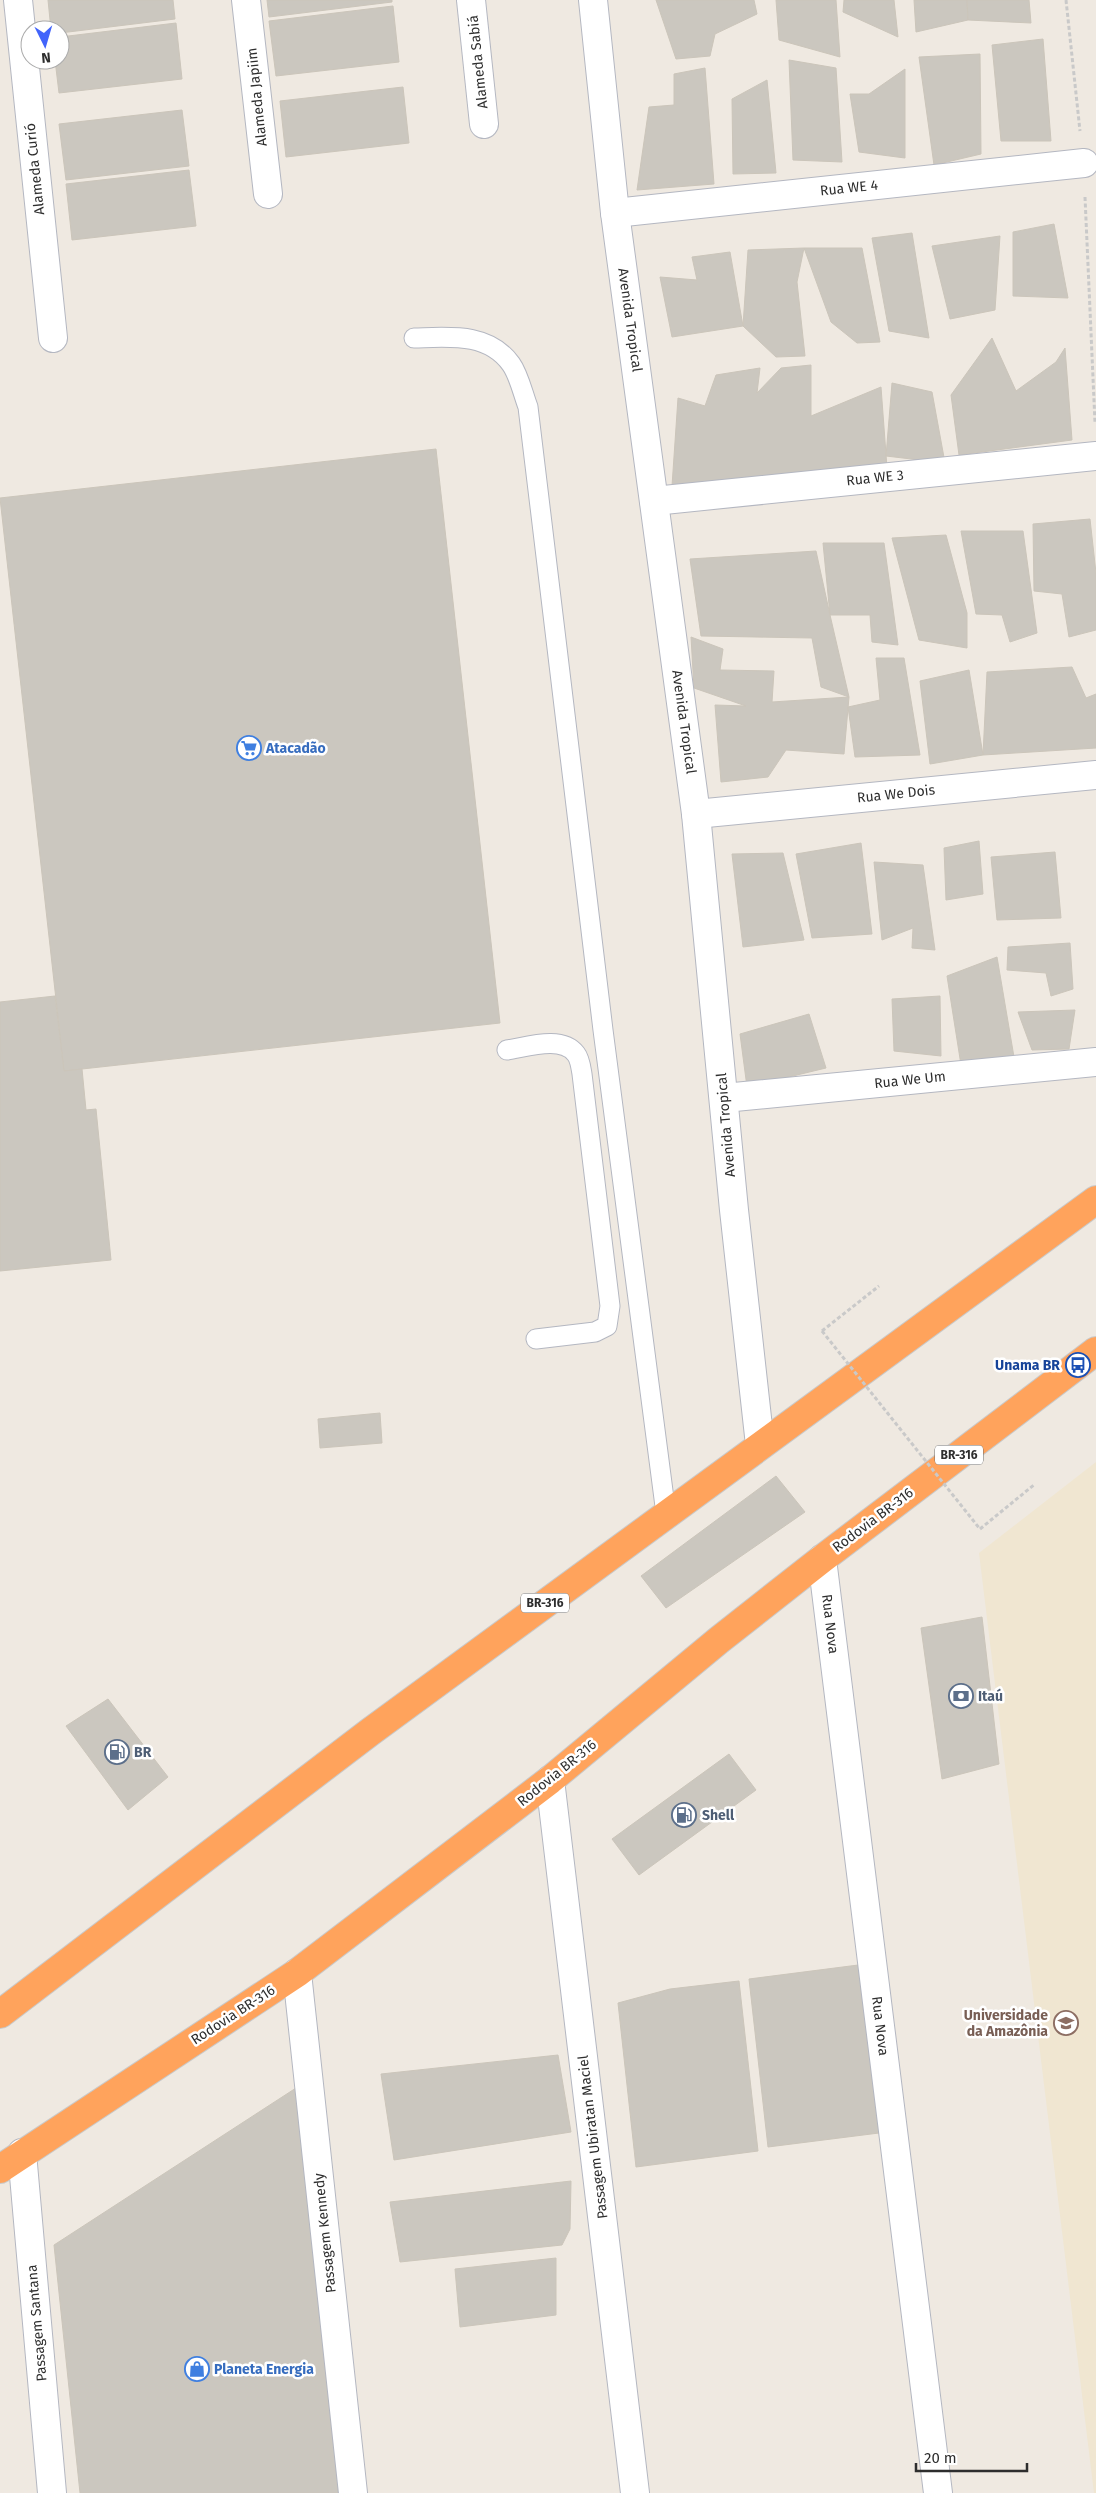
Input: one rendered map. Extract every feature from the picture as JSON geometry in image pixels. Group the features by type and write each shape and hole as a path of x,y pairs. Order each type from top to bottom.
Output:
{"highway":[{"name":"BR-316","path":"0,2014 370,1732 1096,1200"},
{"name":"Rodovia BR-316","path":"0,2169 297,1973 550,1780 719,1640 822,1559 1096,1351"}],"street":[{"name":"Alameda Curió","path":"18,0 53,338"},
{"name":"Alameda Japiim","path":"246,0 268,194"},
{"name":"Alameda Sabiá","path":"471,0 484,124"},
{"name":"Avenida Tropical","path":"592,0 615,213 696,814 760,1445"},
{"name":"Rua WE 4","path":"615,213 1084,163"},
{"name":"Rua WE 3","path":"654,501 1096,456"},
{"name":"Rua We Dois","path":"696,814 1096,775"},
{"name":"Rua We Um","path":"724,1098 1096,1062"},
{"name":"Rua Nova","path":"822,1559 938,2493"},
{"name":"Passagem Ubiratan Maciel","path":"550,1780 635,2493"},
{"name":"Passagem Kennedy","path":"297,1973 353,2493"},
{"name":"Passagem Santana","path":"22,2153 52,2493"}],"lane":[{"path":"414,338 456,336 490,344 512,364 528,407 603,1030 666,1514"},
{"path":"507,1050 557,1044 570,1048 578,1056 584,1083 610,1306 608,1326 595,1332 536,1339"}],"path":[{"path":"1066,0 1084,163 1095,428"},
{"path":"879,1286 822,1331 980,1529 1036,1484"}],"shaded area":[{"name":"Universidade da Amazônia","path":"1096,1462 1096,2493 1094,2493 979,1553"}],"building":[{"path":"48,0 173,0 175,19 70,32 70,20 50,20"},
{"path":"267,0 392,0 392,2 269,17"},
{"path":"656,0 754,0 757,14 715,34 710,56 676,59"},
{"path":"776,0 836,0 840,57 779,40"},
{"path":"844,0 894,0 898,37 843,12"},
{"path":"914,0 967,0 968,20 916,32"},
{"path":"967,0 1029,0 1031,23 968,20"},
{"path":"393,6 399,62 276,76 269,21"},
{"path":"176,23 182,79 59,93 56,70 70,70 70,36"},
{"path":"1043,39 1051,141 1001,141 992,45"},
{"path":"980,54 981,154 934,165 919,57"},
{"path":"789,60 836,68 842,162 793,160"},
{"path":"705,68 714,184 637,190 649,107 674,105 674,74"},
{"path":"905,69 905,158 859,152 850,94 869,94"},
{"path":"767,80 776,173 733,174 732,99"},
{"path":"403,87 409,143 286,157 280,101"},
{"path":"182,110 189,166 66,180 59,124"},
{"path":"189,170 196,226 72,240 66,184"},
{"path":"1054,224 1068,298 1013,296 1013,232"},
{"path":"912,233 929,338 889,331 872,238"},
{"path":"1000,236 995,310 950,319 932,246"},
{"path":"804,248 862,248 880,342 857,343 831,322"},
{"path":"804,248 797,282 805,356 776,357 743,326 748,250"},
{"path":"730,252 743,326 672,337 660,277 697,280 692,257"},
{"path":"992,338 1016,391 1056,362 1065,348 1072,440 959,455 951,395"},
{"path":"811,365 811,416 881,387 887,468 672,486 678,398 705,406 716,375 760,368 757,393 781,368"},
{"path":"892,383 932,392 945,463 886,456"},
{"name":"Atacadão","path":"436,449 500,1023 64,1071 0,498"},
{"path":"1090,519 1096,573 1096,630 1069,637 1062,594 1034,591 1033,524"},
{"path":"961,531 1023,531 1037,633 1010,642 1002,615 976,614"},
{"path":"946,535 967,613 967,648 919,640 892,538"},
{"path":"823,543 884,543 898,645 872,642 870,615 830,615"},
{"path":"816,551 849,697 821,687 812,638 701,636 690,559"},
{"path":"691,637 723,649 720,670 774,671 772,702 849,697 844,754 786,750 768,777 721,782 715,705 746,706 694,688"},
{"path":"876,658 904,658 920,755 855,757 848,707 880,700"},
{"path":"1072,667 1086,698 1096,694 1096,748 983,755 987,672"},
{"path":"969,670 983,755 930,764 920,681"},
{"path":"979,841 983,894 946,900 944,848"},
{"path":"861,843 872,934 812,938 796,854"},
{"path":"1055,852 1061,918 997,920 991,857"},
{"path":"783,853 804,940 743,947 732,854"},
{"path":"874,862 923,865 935,950 912,948 913,928 882,940"},
{"path":"1070,943 1073,989 1051,996 1046,973 1007,970 1008,947"},
{"path":"997,957 1014,1057 961,1065 947,976"},
{"path":"55,996 64,1071 82,1069 86,1110 96,1109 111,1260 0,1271 0,1002"},
{"path":"940,996 941,1056 894,1051 892,999"},
{"path":"1075,1010 1069,1049 1032,1050 1018,1012"},
{"path":"809,1014 826,1068 747,1087 740,1034"},
{"path":"380,1413 382,1443 320,1448 318,1419"},
{"path":"776,1476 805,1512 666,1608 641,1576"},
{"name":"Itaú","path":"982,1617 999,1764 942,1779 921,1628"},
{"name":"BR","path":"108,1699 168,1777 128,1810 66,1726"},
{"name":"Shell","path":"729,1754 756,1790 639,1875 612,1839"},
{"path":"866,1964 879,2133 768,2147 749,1979"},
{"path":"739,1981 758,2151 636,2167 618,2003 670,1989"},
{"path":"558,2055 571,2132 394,2160 381,2074"},
{"name":"Planeta Energia","path":"296,2088 342,2493 80,2493 54,2245"},
{"path":"571,2181 570,2229 562,2245 400,2262 390,2202"},
{"path":"556,2258 556,2315 460,2327 455,2269"}],"place":[{"name":"Atacadão","path":"249,748"},
{"name":"Unama BR","path":"1078,1365"},
{"name":"Itaú","path":"961,1696"},
{"name":"BR","path":"117,1752"},
{"name":"Shell","path":"684,1815"},
{"name":"Universidade da Amazônia","path":"1066,2023"},
{"name":"Planeta Energia","path":"197,2369"}]}
